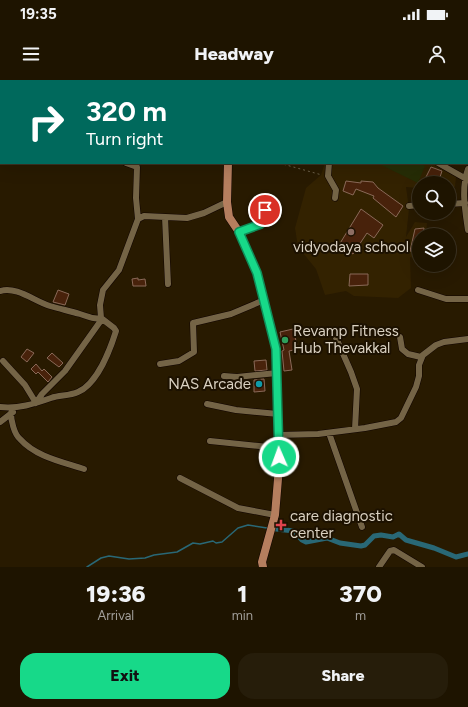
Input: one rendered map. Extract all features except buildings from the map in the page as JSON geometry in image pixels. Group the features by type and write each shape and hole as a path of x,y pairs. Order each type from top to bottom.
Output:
{"main road":[{"path":"228,164 227,202 229,217 239,232 257,273 276,349 279,467 275,515 262,562 263,567"}],"street":[{"path":"36,404 42,394 65,371 102,318 100,305 103,290 119,270 138,219 136,198 137,167 129,164"},
{"path":"329,164 328,176 336,190 335,198"},
{"path":"440,164 466,179"},
{"path":"468,168 465,203 468,230"},
{"path":"138,219 144,216 187,218 227,202"},
{"path":"456,204 465,203"},
{"path":"239,232 261,224 265,210"},
{"path":"165,217 168,284"},
{"path":"418,290 446,299 468,299"},
{"path":"0,291 12,291 27,295 38,302 51,307 94,319 102,318 116,331 105,358 90,382 79,392 54,397 36,404 17,408 0,407"},
{"path":"160,364 179,361 194,352 193,323 231,314 264,300"},
{"path":"333,331 351,372 356,389 355,429"},
{"path":"400,338 402,349 408,354 421,357"},
{"path":"278,435 329,433 396,422 401,418 416,387 421,357 436,345 444,342 468,339"},
{"path":"3,361 25,384 36,404"},
{"path":"224,376 237,377 277,373"},
{"path":"207,404 236,410 278,414"},
{"path":"0,422 17,408"},
{"path":"11,413 17,436 20,440 41,454 84,469"},
{"path":"329,433 362,527"},
{"path":"210,441 279,448"},
{"path":"180,478 238,508 275,515"},
{"path":"379,567 390,551 394,550 422,567"}],"path":[{"path":"283,164 323,175"}],"shaded area":[{"name":"vidyodaya school","path":"325,164 433,164 455,176 412,176 412,187 406,187 409,209 406,237 415,222 427,223 427,228 412,228 412,257 410,257 411,288 398,298 354,296 346,291 325,295 316,269 298,247 295,228 306,188 321,175"}],"green space":[{"path":"379,164 422,164 425,166 421,176 412,176 412,180"}],"waterway":[{"path":"87,567 101,558 109,556 129,559 145,558 154,555 177,552 193,543 200,544 213,541 216,543 222,542 238,528 248,525 267,528"},
{"path":"276,529 294,531 302,540 306,542 327,538 340,543 361,546 365,545 374,536 381,535 393,537 399,534 406,540 434,548 456,557 468,554"}],"place":[{"name":"vidyodaya school","path":"351,232"},
{"name":"Revamp Fitness Hub Thevakkal","path":"285,340"},
{"name":"NAS Arcade","path":"259,384"},
{"name":"care diagnostic center","path":"281,525"}],"route":[{"path":"265,210 261,224 239,232 257,273 276,349 279,457"}]}
